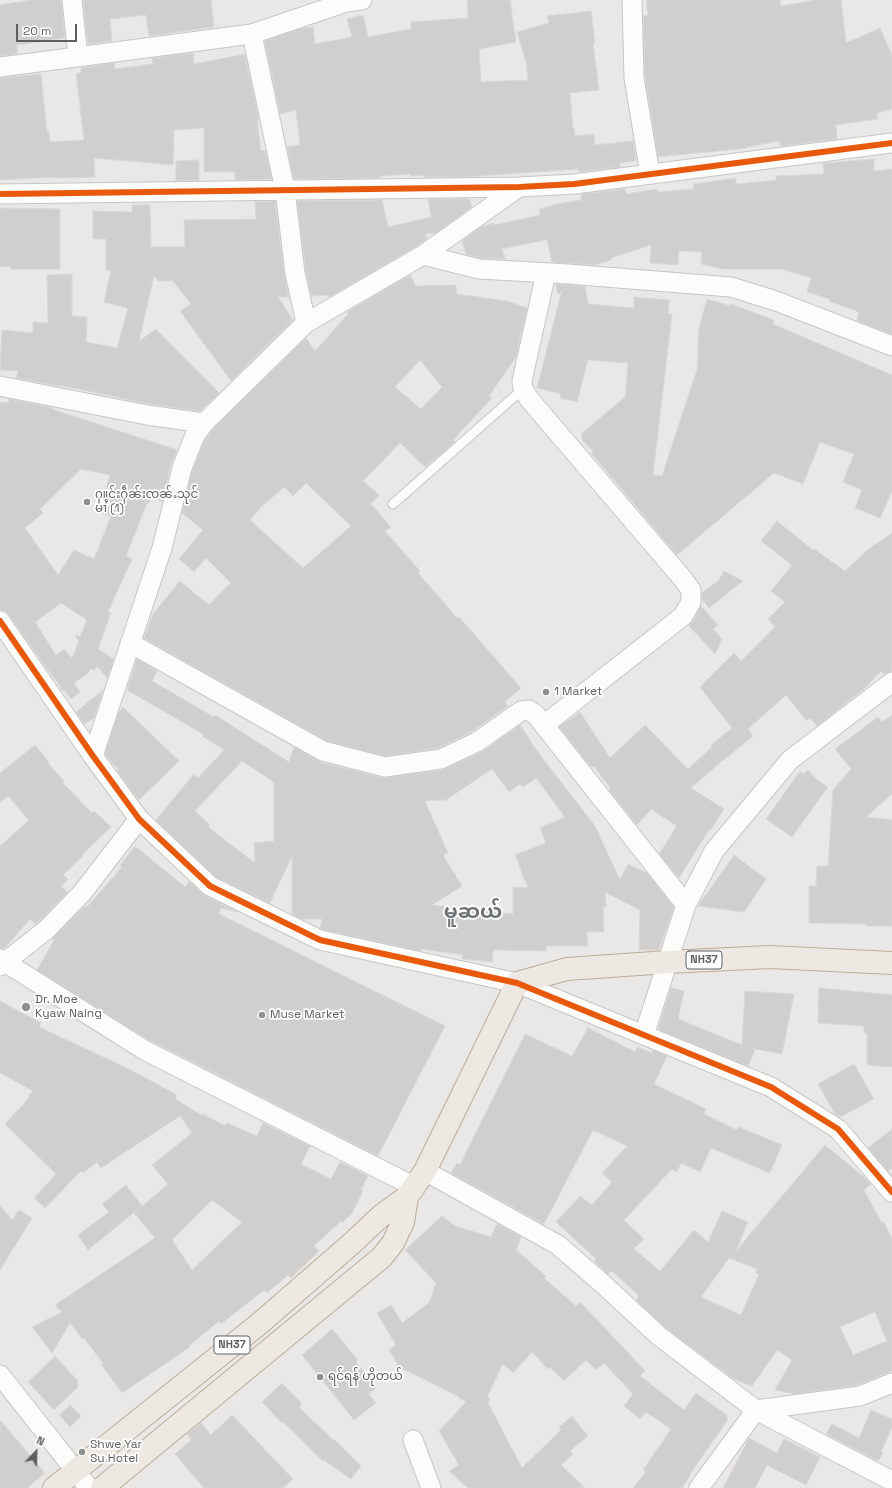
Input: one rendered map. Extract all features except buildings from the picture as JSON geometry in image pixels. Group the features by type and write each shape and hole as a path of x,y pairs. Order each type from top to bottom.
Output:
{"highway":[{"name":"NH37","path":"102,1488 382,1257 393,1243 403,1222 415,1185 517,983 566,969 668,962 770,957 892,963"},
{"name":"NH37","path":"54,1488 259,1324 350,1245 415,1185"}],"street":[{"path":"72,0 78,56"},
{"path":"0,67 252,34 346,2 362,0"},
{"path":"632,0 634,78 650,174"},
{"path":"252,34 285,190 295,273 306,323"},
{"path":"0,194 519,187 574,184 892,143"},
{"path":"93,756 162,548 182,468 195,435 204,423 306,323 423,255 519,187"},
{"path":"423,255 479,269 731,287 776,301 892,346"},
{"path":"544,725 683,616 691,602 691,590 683,579 529,399 523,389 522,381 546,273"},
{"path":"0,386 147,415 204,423"},
{"path":"0,621 93,756 139,819 210,886 320,940 517,983 771,1087 838,1129 892,1192"},
{"path":"130,643 323,751 385,767 441,759 477,742 521,711 529,710 536,715 686,905"},
{"path":"644,1035 686,905 714,851 790,760 892,682"},
{"path":"139,819 82,893 46,930 2,963 146,1051 415,1185 558,1245 659,1336 756,1410 892,1481"},
{"path":"0,1375 89,1488"},
{"path":"699,1488 756,1410 860,1396 892,1383"},
{"path":"413,1440 432,1488"}],"lane":[{"path":"393,504 523,389"}],"cycle path":[{"path":"0,194 519,187 574,184 892,143"},
{"path":"0,621 93,756 139,819 210,886 320,940 517,983 771,1087 838,1129 892,1192"}],"place":[{"name":"ႁူင်းႁဵၼ်းၸၼ်ႉသုင် မၢႆ (1)","path":"87,502"},
{"name":"1 Market","path":"546,692"},
{"name":"Dr. Moe Kyaw Naing","path":"26,1007"},
{"name":"Muse Market","path":"262,1015"},
{"name":"ရင်ရန် ဟိုတယ်","path":"320,1377"},
{"name":"Shwe Yar Su Hotel","path":"82,1452"}],"district":[{"name":"မူဆယ်","path":"473,913"}]}
